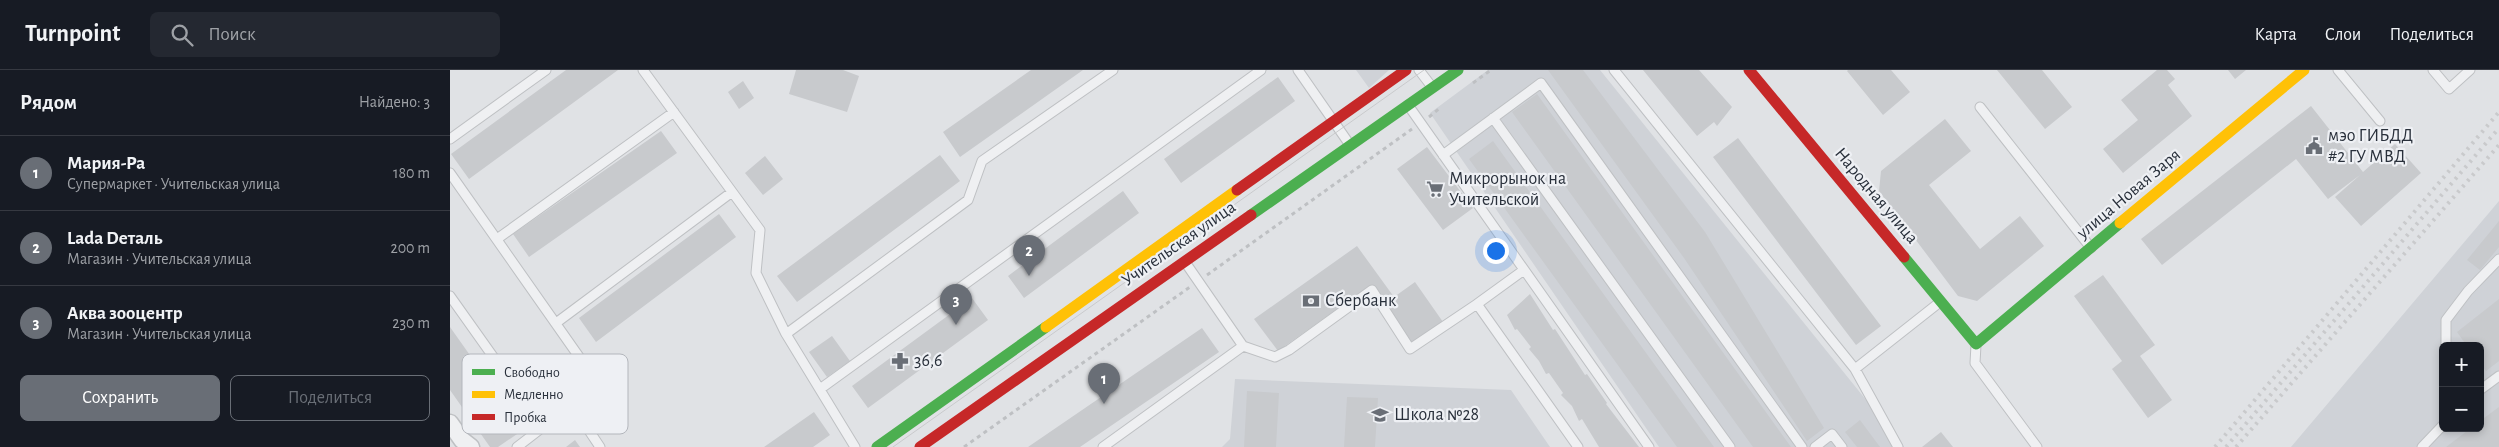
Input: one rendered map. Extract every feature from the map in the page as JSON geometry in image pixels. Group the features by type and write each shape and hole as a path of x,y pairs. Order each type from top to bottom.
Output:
{"main road":[{"name":"Учительская улица","path":"877,447 1406,70"},
{"name":"Учительская улица","path":"920,447 1458,70"},
{"name":"Народная улица","path":"1749,70 1976,344"},
{"name":"улица Новая Заря","path":"1976,344 2304,70"}],"street":[{"path":"450,423 462,440 470,447"}],"lane":[{"path":"450,139 546,70"},
{"path":"643,70 760,230 756,273 786,334 855,447"},
{"path":"786,334 968,200 982,161 1113,70"},
{"path":"820,389 1260,70"},
{"path":"1298,70 1350,146"},
{"path":"1419,70 1432,87"},
{"path":"1614,70 1855,369 1898,447"},
{"path":"2338,70 2380,121"},
{"path":"2433,70 2450,89 2470,70"},
{"path":"1443,155 1541,83 1802,447"},
{"path":"1408,105 1649,447"},
{"path":"1980,107 2091,248"},
{"path":"497,239 674,112"},
{"path":"1493,118 1730,447"},
{"path":"450,173 577,354"},
{"path":"556,323 732,192"},
{"path":"2446,342 2446,320 2468,292 2499,259"},
{"path":"1184,262 1242,346 1275,357 1289,350 1372,290 1410,349 1524,270"},
{"path":"450,296 491,354"},
{"path":"1855,369 1940,302"},
{"path":"1476,304 1578,447"},
{"path":"1976,344 1975,363 2037,447"},
{"path":"1103,447 1242,346"},
{"path":"2484,387 2499,376"},
{"path":"2422,447 2439,429"},
{"path":"517,447 535,434"},
{"path":"591,434 600,447"},
{"path":"1815,447 1832,434 1842,447"}],"path":[{"path":"1468,88 1491,70"},
{"path":"964,447 1444,106"}],"shaded area":[{"path":"1356,70 1389,70 1369,88"},
{"path":"1488,70 1600,70 1904,447 1659,447 1430,113"},
{"path":"2499,201 2499,447 2291,447"},
{"name":"Школа №28","path":"1235,379 1511,390 1550,447 1222,447 1230,439"}],"building":[{"path":"566,70 618,70 469,179 451,154"},
{"path":"796,70 843,70 859,76 847,112 789,94"},
{"path":"1031,70 1083,70 960,157 943,132"},
{"path":"1548,70 1583,70 1705,232 1824,428 1807,441 1684,258"},
{"path":"1643,70 1699,70 1732,107 1717,126 1714,122 1697,136"},
{"path":"1848,70 1891,70 1910,92 1883,115"},
{"path":"1997,70 2042,70 2072,107 2045,129"},
{"path":"2157,70 2167,70 2175,79 2168,85 2192,116 2123,173 2103,149 2138,120 2121,100"},
{"path":"2228,70 2246,70 2235,79"},
{"path":"1278,77 1295,101 1181,183 1164,159"},
{"path":"743,81 754,98 739,109 728,92"},
{"path":"1537,94 1791,447 1753,447 1512,112"},
{"path":"2311,106 2363,172 2395,144 2421,173 2361,226 2335,197 2360,175 2328,199 2296,159 2162,265 2141,239"},
{"path":"1945,119 1971,151 1929,185 1980,249 2020,216 2044,246 1977,301 1958,296 1879,191 1881,171"},
{"path":"661,131 677,153 529,257 513,234"},
{"path":"1738,138 1881,326 1856,345 1713,157"},
{"path":"1493,141 1714,447 1677,447 1469,159"},
{"name":"Микрорынок на Учительской","path":"1427,147 1473,208 1443,230 1397,169"},
{"path":"940,155 960,181 797,302 777,276"},
{"path":"765,156 783,179 763,195 745,173"},
{"path":"1123,191 1139,213 1024,298 1008,276"},
{"path":"719,214 736,237 596,342 579,318"},
{"path":"2499,221 2499,247 2480,270 2467,260"},
{"path":"1357,246 1394,297 1415,282 1443,322 1407,347 1365,289 1278,351 1254,319"},
{"path":"2103,275 2155,345 2140,356 2172,400 2148,418 2112,369 2122,361 2074,296"},
{"path":"1530,294 1585,375 1587,374 1606,404 1639,447 1599,447 1582,419 1579,421 1572,406 1561,395 1563,393 1549,373 1546,374 1539,361 1529,349 1531,347 1517,329 1515,330 1507,315"},
{"path":"972,298 988,320 868,408 852,386"},
{"path":"2499,299 2499,361 2486,371 2484,368 2484,342 2464,342 2457,332"},
{"path":"450,327 469,354 462,354 462,407 450,390"},
{"path":"1202,328 1219,352 1080,447 1028,447"},
{"path":"832,336 850,361 827,377 809,352"},
{"path":"1247,391 1279,393 1276,447 1244,447"},
{"path":"1347,397 1378,398 1375,447 1344,447"},
{"path":"2499,407 2499,447 2446,447 2466,432 2484,432 2484,418"},
{"path":"814,412 830,435 813,447 764,447"},
{"path":"1860,420 1880,447 1857,447 1845,432"},
{"path":"1941,432 1953,447 1922,447"},
{"path":"481,434 517,434 498,447 490,447"},
{"path":"575,440 580,447 566,447"}],"tram line":[{"path":"893,447 1424,70"}],"railway":[{"path":"2215,447 2499,112"},
{"path":"2226,447 2499,128"},
{"path":"2236,447 2499,145"}],"traffic: fast":[{"path":"1251,215 1458,70"},
{"path":"1904,257 1976,344 2120,223"},
{"path":"877,447 1046,327"}],"traffic: slow":[{"path":"2120,223 2304,70"},
{"path":"1046,327 1237,190"}],"traffic: jam":[{"path":"1237,190 1406,70"},
{"path":"1749,70 1904,257"},
{"path":"920,447 1251,215"}],"place":[{"name":"мэо ГИБДД #2 ГУ МВД","path":"2314,146"},
{"name":"Микрорынок на Учительской","path":"1435,189"},
{"name":"Lada Dеталь","path":"1029,276"},
{"name":"Сбербанк","path":"1311,301"},
{"name":"Аква зооцентр","path":"956,325"},
{"name":"36,6","path":"900,361"},
{"name":"Мария-Ра","path":"1104,404"},
{"name":"Школа №28","path":"1380,415"}]}
